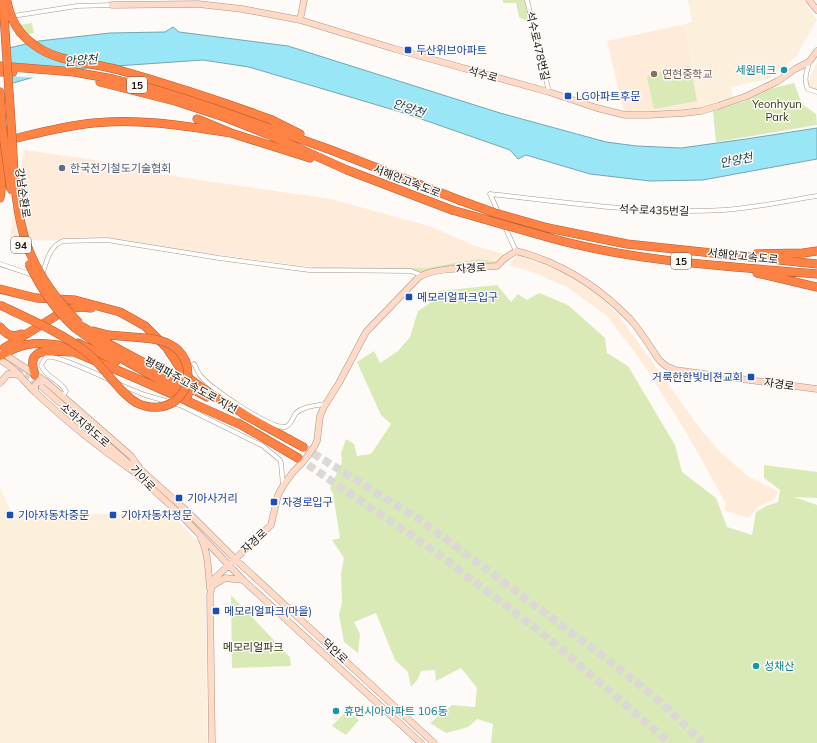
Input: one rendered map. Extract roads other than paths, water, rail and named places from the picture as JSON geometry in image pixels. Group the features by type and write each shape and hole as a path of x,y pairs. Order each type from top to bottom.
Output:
{"highway":[{"name":"강남순환로","path":"3,0 16,186 22,231 32,259 48,287 79,326"},
{"path":"6,0 12,19 19,30 33,44 50,54 118,70 220,100 272,120 331,150"},
{"name":"서해안고속도로","path":"0,66 74,72 113,79 177,95 268,131 347,170 452,210 547,238 575,245 637,256 817,274"},
{"name":"서해안고속도로","path":"0,72 73,77 109,84 175,101 331,150 495,213 548,228 627,244 817,264"},
{"name":"강남순환로","path":"0,92 2,144 7,157 13,213 24,252 44,293 62,317 79,326"},
{"path":"0,198 2,184 2,144 72,125 94,122 195,123 347,170"},
{"path":"726,255 803,253 817,251"},
{"path":"727,266 817,287"},
{"path":"0,289 36,298 75,300 120,312 145,326 166,347 182,371 191,380 246,416"},
{"path":"0,305 140,373 152,376"},
{"path":"1,354 35,328 67,309 81,307 120,312"},
{"path":"0,326 7,334 13,337 35,328"},
{"path":"62,336 86,352 96,361 125,394 133,400 150,407 163,406 175,401 183,391 188,379 188,368 182,355 174,347 158,340 108,335 79,326"},
{"name":"평택파주고속도로 지선","path":"79,326 101,347 298,458"},
{"name":"평택파주고속도로 지선","path":"79,326 154,369 303,447"},
{"path":"1,354 30,343 48,343 58,345 241,425"},
{"path":"35,375 32,368 32,361 33,357 39,352 73,352"}],"main road":[{"path":"300,20 304,0"},
{"path":"809,0 817,10"},
{"name":"석수로","path":"112,5 198,2 300,20 401,51 549,92 597,108 625,115 648,115 700,111 747,96 778,81 795,69 809,62"},
{"path":"809,62 817,51"},
{"name":"자경로","path":"235,559 271,525 278,494 314,447 317,441 320,416 325,404 339,383 366,332 421,275 434,271 497,266 516,251 555,264 577,276 607,297 631,320 660,361 670,368 675,370 817,389"},
{"path":"1,354 45,381 63,396 131,456 138,471"},
{"path":"1,354 35,392 111,456 138,471"},
{"path":"0,383 8,374 20,375"},
{"path":"35,392 35,385 38,382 45,381"},
{"name":"소하지하도로","path":"42,387 128,463"},
{"name":"기아로","path":"128,463 191,515 235,559"},
{"name":"기아로","path":"138,471 229,565"},
{"path":"198,532 204,544 210,595 212,743"},
{"path":"210,595 214,580 235,559"},
{"name":"덕안로","path":"235,559 434,743"},
{"name":"덕안로","path":"229,565 243,580 421,743"},
{"path":"212,586 225,578 243,580"}],"street":[{"name":"석수로478번길","path":"527,0 549,92"},
{"path":"0,18 77,6 112,5"},
{"path":"809,62 805,84 808,89 817,92"},
{"name":"석수로435번길","path":"516,251 490,194 593,206 645,210 696,211 725,210 817,196"},
{"path":"0,264 33,274 39,274 43,272 50,252 58,242 107,240 219,258 309,270 411,271 421,275"},
{"path":"63,396 66,391 65,388 49,376 42,368 41,365 46,357 50,356 64,361 145,395 181,404 263,446 280,460 283,486"},
{"path":"194,364 200,375 212,386 246,410 278,426 288,426 296,414 304,408 325,404"},
{"path":"196,379 200,375"}],"water":[{"name":"안양천","path":"173,27 179,32 288,46 500,113 606,142 637,146 681,148 817,128 817,159 703,180 650,181 590,174 526,155 518,159 510,150 404,113 249,67 203,60 58,70 10,84 0,50 39,41 110,33 165,32"}],"tunnel":[{"path":"17,370 40,386"},
{"path":"303,447 419,519 620,669 664,705 703,743"},
{"path":"298,458 434,551 542,633 670,743"}],"place":[{"name":"두산위브아파트","path":"408,50"},
{"name":"세원테크","path":"784,70"},
{"name":"연현중학교","path":"654,74"},
{"name":"LG아파트후문","path":"568,96"},
{"name":"한국전기철도기술협회","path":"62,168"},
{"name":"메모리얼파크입구","path":"409,297"},
{"name":"거룩한한빛비젼교회","path":"751,377"},
{"name":"기아사거리","path":"179,498"},
{"name":"자경로입구","path":"274,502"},
{"name":"기아자동차중문","path":"10,515"},
{"name":"기아자동차정문","path":"113,515"},
{"name":"메모리얼파크(마을)","path":"216,611"},
{"name":"성채산","path":"756,666"},
{"name":"휴먼시아아파트 106동","path":"336,711"}],"park label":[{"name":"Yeonhyun Park","path":"777,110"},
{"name":"메모리얼파크","path":"253,647"}]}
